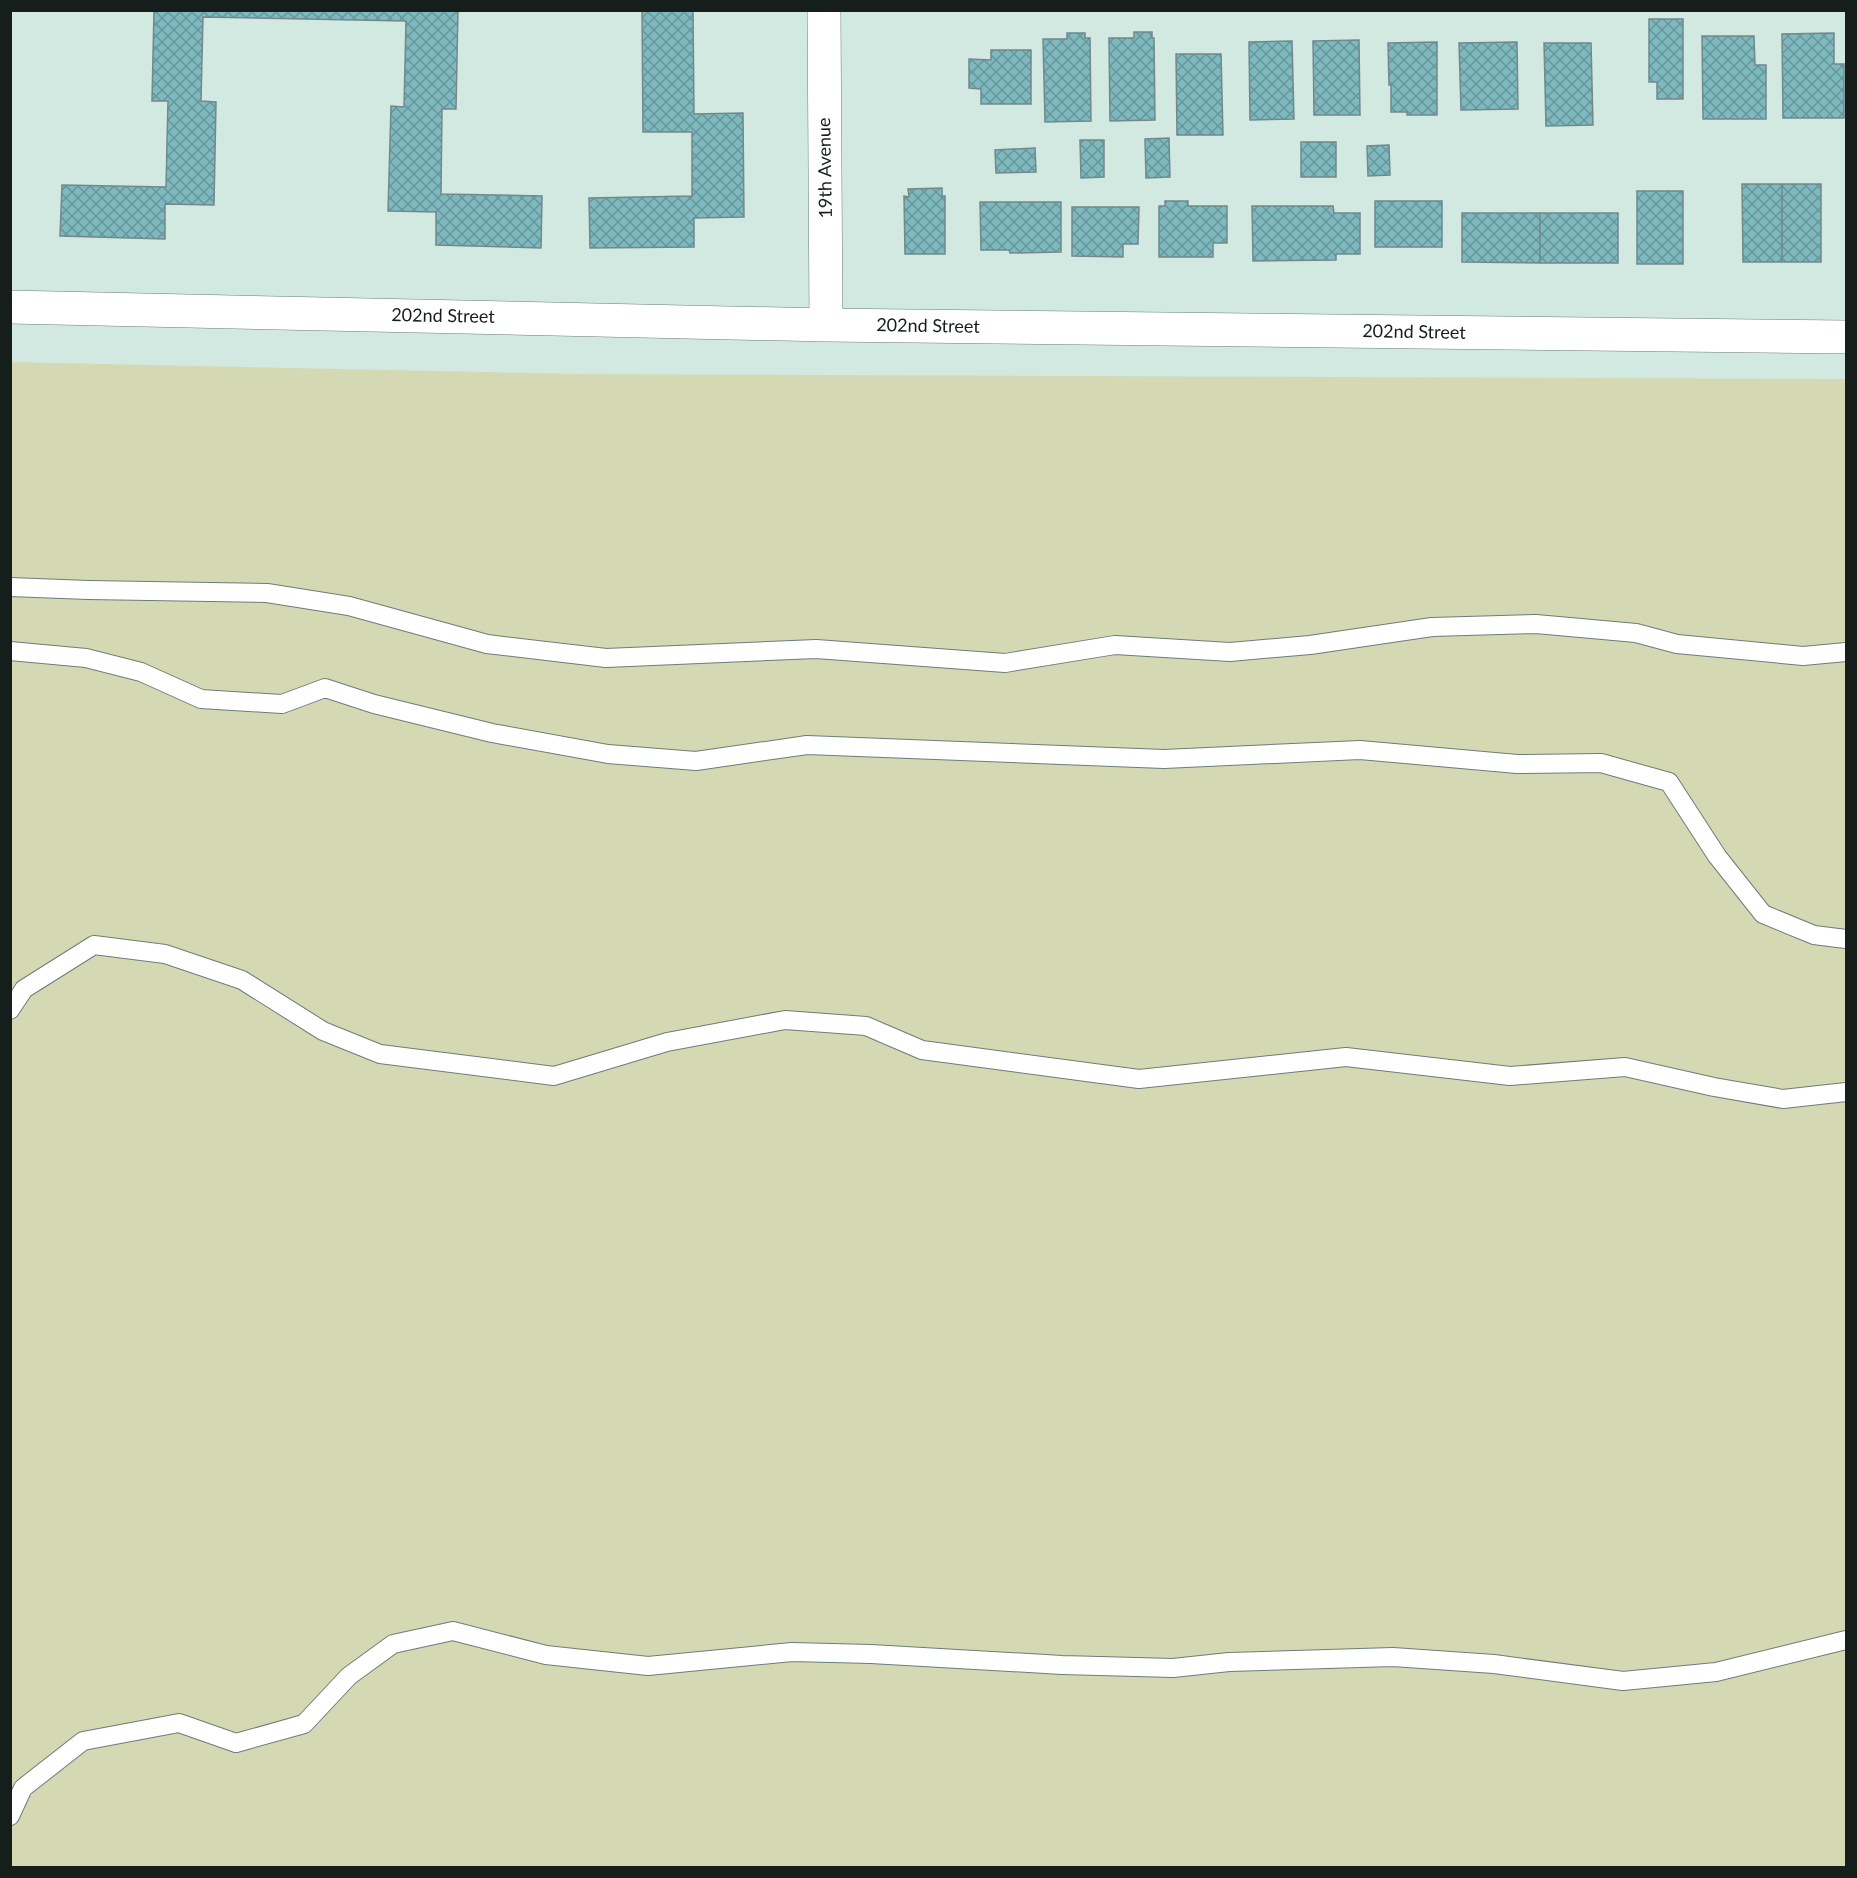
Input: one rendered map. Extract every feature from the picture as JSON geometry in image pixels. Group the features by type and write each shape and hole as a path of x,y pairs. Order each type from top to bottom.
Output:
{"street":[{"name":"19th Avenue","path":"824,10 826,325"},
{"name":"202nd Street","path":"10,307 826,325 1846,337"}],"lane":[{"path":"10,587 267,593 349,606 487,644 606,658 816,650 1005,663 1115,645 1230,652 1310,645 1432,627 1536,624 1636,633 1677,644 1803,656 1846,652"},
{"path":"10,651 86,658 141,672 201,699 282,704 325,688 374,704 492,733 608,754 696,761 807,745 1164,759 1360,750 1517,764 1601,764 1669,782 1717,856 1763,914 1814,935 1846,939"},
{"path":"10,1010 24,989 94,945 165,954 242,980 323,1031 380,1054 554,1076 667,1042 785,1020 866,1026 922,1050 1139,1079 1346,1056 1510,1076 1625,1067 1714,1087 1783,1099 1846,1092"},
{"path":"10,1816 23,1788 83,1741 179,1723 236,1743 304,1724 350,1676 393,1644 453,1631 546,1655 648,1666 792,1652 1173,1668 1228,1662 1393,1657 1494,1664 1623,1681 1716,1672 1846,1640"}],"green space":[{"path":"10,362 575,374 1846,379 1846,1867 11,1867"}],"building":[{"path":"154,10 458,10 456,109 442,109 441,194 542,196 541,248 436,245 436,212 388,211 391,106 404,107 406,21 203,17 201,101 216,102 214,205 165,204 165,239 60,236 62,185 166,187 168,101 152,101"},
{"path":"642,10 693,10 694,114 743,113 744,217 694,218 694,247 590,248 589,198 692,196 692,132 643,132"},
{"path":"1649,19 1683,19 1683,99 1657,99 1657,82 1649,82"},
{"path":"1134,32 1152,32 1152,38 1154,38 1155,120 1110,121 1109,38 1134,38"},
{"path":"1067,33 1085,33 1085,38 1090,38 1091,121 1045,122 1043,39 1067,39"},
{"path":"1834,33 1834,64 1844,64 1844,118 1783,118 1782,34"},
{"path":"1702,36 1754,36 1755,65 1766,65 1766,119 1703,119"},
{"path":"1359,40 1360,115 1314,115 1313,41"},
{"path":"1292,41 1294,119 1250,120 1249,42"},
{"path":"1437,42 1437,115 1407,115 1407,112 1391,112 1388,43"},
{"path":"1517,42 1518,109 1461,110 1459,43"},
{"path":"1544,43 1591,43 1593,125 1546,126"},
{"path":"991,50 1031,50 1031,104 981,104 981,89 969,88 969,59 991,60"},
{"path":"1176,54 1221,54 1223,135 1177,135"},
{"path":"1169,138 1170,177 1146,178 1145,139"},
{"path":"1080,140 1104,140 1104,177 1081,178"},
{"path":"1301,142 1336,142 1336,177 1301,177"},
{"path":"1389,145 1390,175 1368,176 1367,146"},
{"path":"1035,148 1036,172 996,173 995,150"},
{"path":"1742,184 1782,184 1782,262 1743,262"},
{"path":"1782,184 1821,184 1821,262 1782,262"},
{"path":"942,188 942,196 945,196 945,254 905,254 904,196 909,197 908,189"},
{"path":"1637,191 1683,191 1683,264 1637,264"},
{"path":"1165,201 1188,201 1188,206 1227,206 1227,243 1213,243 1213,257 1159,257 1159,206 1165,206"},
{"path":"1375,201 1442,201 1442,247 1375,247"},
{"path":"980,202 1061,202 1061,252 1010,253 1009,250 981,250"},
{"path":"1252,206 1333,206 1334,213 1360,213 1360,254 1336,254 1336,260 1253,261"},
{"path":"1072,207 1139,207 1138,244 1123,244 1123,257 1072,256"},
{"path":"1462,213 1540,213 1540,263 1462,262"},
{"path":"1540,213 1618,213 1618,263 1540,263"}]}
